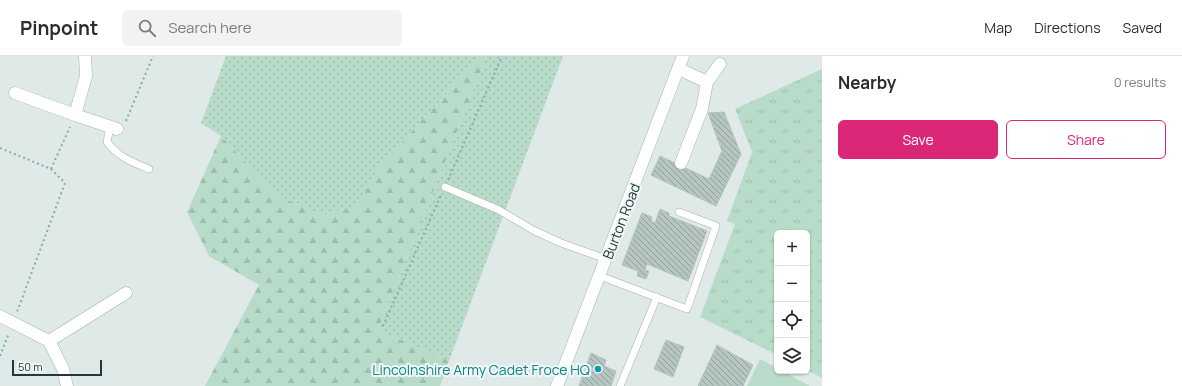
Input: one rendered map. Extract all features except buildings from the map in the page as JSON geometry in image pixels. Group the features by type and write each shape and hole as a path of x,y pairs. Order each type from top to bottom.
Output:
{"street":[{"path":"76,115 86,76 85,56"},
{"name":"Burton Road","path":"557,386 683,56"},
{"path":"681,163 702,109 707,82 720,64"},
{"path":"679,68 707,82"},
{"path":"15,93 114,128"},
{"path":"49,341 126,293"},
{"path":"0,316 49,341 63,369 67,386"}],"lane":[{"path":"114,128 108,142 112,149 120,156 149,170"},
{"path":"445,187 499,210 533,230 561,243 606,260"},
{"path":"600,276 687,309 716,226 679,212"},
{"path":"620,386 657,297"}],"path":[{"path":"114,128 125,124 153,56"},
{"path":"51,169 76,115"},
{"path":"0,148 51,169 65,183 0,356"}],"green space":[{"path":"226,56 481,56 379,167 358,205 322,215 277,195 221,136 201,123"},
{"path":"481,56 487,56 378,330 449,361 440,386 205,386 259,285 209,256 187,212 221,136 277,195 322,215 358,205 379,167"},
{"path":"487,56 563,56 449,361 378,330"},
{"path":"822,69 822,378 810,372 810,230 774,230 774,354 700,317 735,224 727,221 752,152 735,109"},
{"path":"760,359 774,366 774,374 788,374 810,386 747,386"}],"place":[{"name":"Lincolnshire Army Cadet Froce HQ","path":"598,369"}]}
